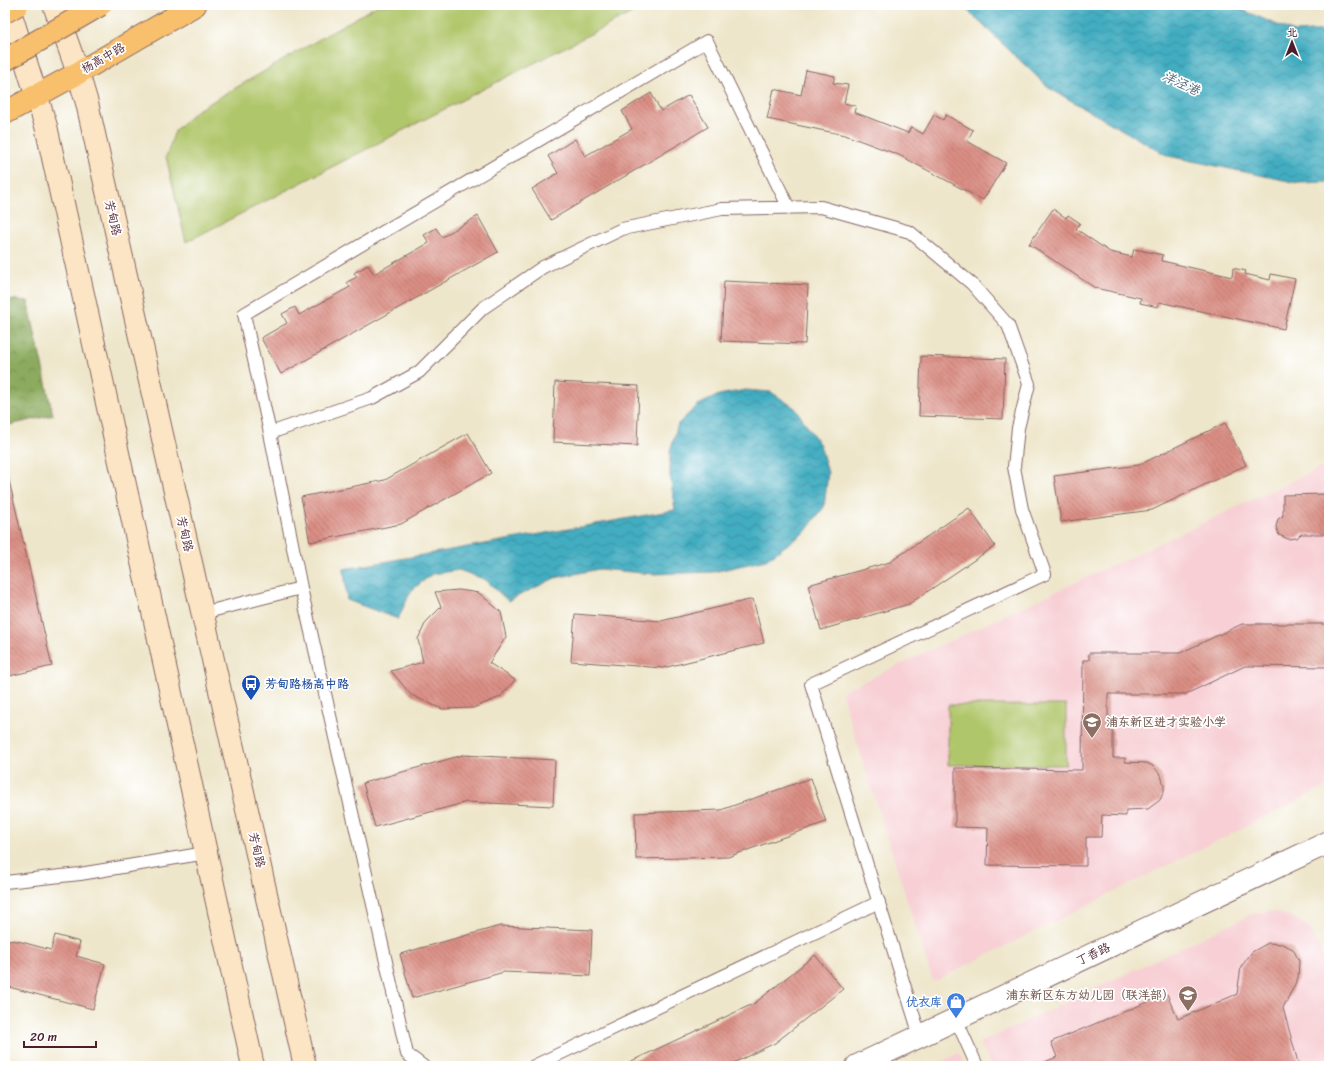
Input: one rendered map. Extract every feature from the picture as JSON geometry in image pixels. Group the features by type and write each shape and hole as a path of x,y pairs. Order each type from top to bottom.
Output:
{"main road":[{"path":"8,5 46,126 253,1066"},
{"path":"5,12 17,5"},
{"name":"芳甸路","path":"54,5 78,72 91,118 305,1066"},
{"path":"5,60 100,5"},
{"name":"杨高中路","path":"8,111 195,5"}],"street":[{"name":"丁香路","path":"857,1066 1329,842"}],"lane":[{"path":"423,1066 407,1054 301,588 270,433 244,314 707,41 789,208"},
{"path":"270,433 372,398 419,372 483,308 543,267 622,229 722,209 820,207 910,232 972,284 1008,325 1029,384 1018,428 1014,467 1022,509 1045,574 811,684 920,1036"},
{"path":"203,613 301,588"},
{"path":"5,882 80,874 206,852"},
{"path":"534,1066 879,902"},
{"path":"956,1019 977,1066"}],"shaded area":[{"name":"浦东新区进才实验小学","path":"1329,464 1329,785 933,982 841,692"},
{"name":"浦东新区东方幼儿园（联洋部）","path":"1272,911 1292,917 1309,927 1319,947 1329,980 1329,1066 991,1066 980,1043 1252,914"},
{"path":"959,1053 965,1066 933,1066"}],"green space":[{"path":"378,5 647,5 186,242 166,157 175,131 196,111"},
{"path":"5,299 28,301 53,415 5,426"},
{"path":"948,705 1066,705 1066,765 948,765"}],"water":[{"name":"洋泾港","path":"964,5 1231,5 1294,32 1329,30 1329,182 1298,183 1168,156 1049,88 967,10"},
{"path":"745,390 771,392 795,408 820,445 828,473 824,507 805,532 766,560 713,572 653,574 599,569 555,578 508,601 486,580 459,570 432,574 411,591 398,619 347,600 344,569 675,510 670,475 670,451 678,424 698,405 719,395"}],"building":[{"path":"806,70 835,76 833,83 848,85 844,103 856,106 854,112 908,133 911,127 923,134 934,115 943,120 946,115 973,130 967,141 1006,163 983,200 899,155 845,135 767,119 774,89 801,95"},
{"path":"651,93 661,111 689,95 708,127 551,220 532,189 558,173 548,156 575,139 585,156 632,129 622,111"},
{"path":"1053,209 1066,218 1068,215 1080,223 1076,229 1110,252 1132,257 1134,249 1163,255 1162,261 1232,277 1233,268 1246,271 1245,274 1270,280 1271,274 1295,279 1284,329 1159,302 1158,307 1140,303 1141,298 1095,288 1029,244"},
{"path":"478,216 498,252 281,374 261,338 287,323 282,314 295,307 299,315 350,287 347,282 357,277 354,273 368,265 374,274 429,243 424,235 436,228 442,237"},
{"path":"724,281 808,285 805,344 721,341"},
{"path":"921,356 1005,359 1003,419 919,416"},
{"path":"555,382 639,386 637,446 553,442"},
{"path":"1225,423 1246,465 1152,510 1061,522 1054,476 1139,465"},
{"path":"468,433 491,473 401,524 310,542 301,497 385,480"},
{"path":"5,463 52,666 5,677"},
{"path":"1329,494 1329,534 1301,534 1297,538 1288,539 1279,535 1276,527 1278,519 1283,516 1283,495"},
{"path":"969,508 995,546 909,604 821,630 808,585 890,562"},
{"path":"459,590 479,593 501,612 506,637 489,663 515,680 500,697 473,708 442,709 411,695 391,671 423,662 418,639 426,622 441,607 435,592"},
{"path":"753,599 764,643 663,668 571,661 575,614 661,621"},
{"path":"1242,624 1329,624 1329,667 1245,666 1186,694 1108,694 1108,730 1113,730 1113,758 1125,758 1125,762 1147,763 1153,766 1161,775 1164,791 1160,800 1148,809 1126,810 1126,816 1102,815 1101,837 1086,837 1086,866 987,865 988,828 955,827 955,768 1082,770 1083,660 1089,660 1089,653 1180,653"},
{"path":"463,755 555,760 553,806 467,802 375,827 363,783"},
{"path":"811,778 826,822 728,857 636,859 635,813 721,810"},
{"path":"500,926 592,930 590,976 504,972 412,998 400,954"},
{"path":"55,935 80,942 76,956 105,964 93,1009 5,986 5,940 18,941 51,950"},
{"path":"1268,943 1282,944 1293,949 1299,961 1298,978 1283,1008 1299,1066 1035,1066 1057,1057 1051,1042 1167,994 1178,1019 1237,994 1241,967 1252,952"},
{"path":"815,955 843,989 775,1043 727,1066 621,1066 755,1003"}],"place":[{"name":"芳甸路杨高中路","path":"251,701"},
{"name":"浦东新区进才实验小学","path":"1092,739"},
{"name":"浦东新区东方幼儿园（联洋部）","path":"1188,1012"},
{"name":"优衣库","path":"956,1019"}]}
